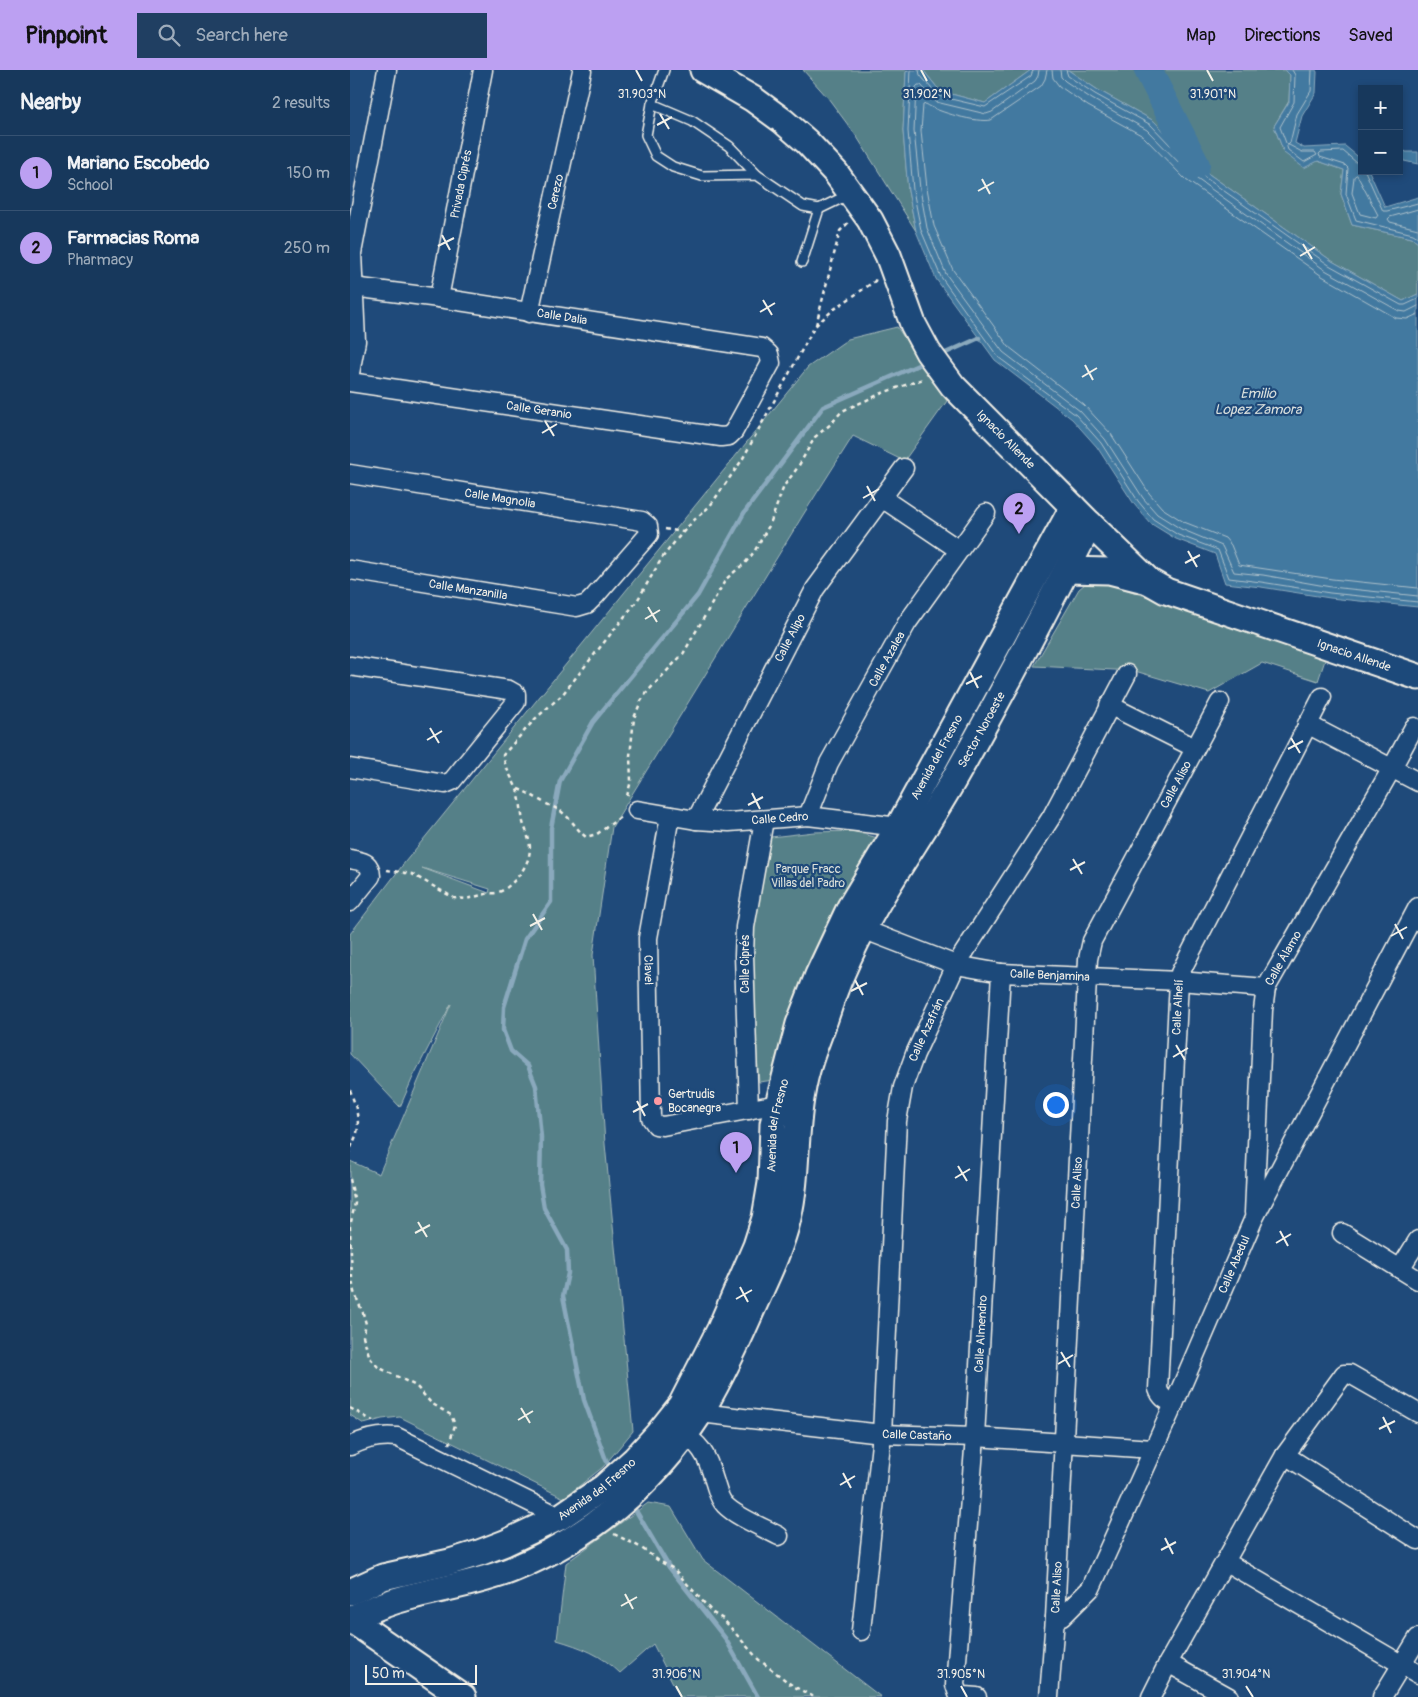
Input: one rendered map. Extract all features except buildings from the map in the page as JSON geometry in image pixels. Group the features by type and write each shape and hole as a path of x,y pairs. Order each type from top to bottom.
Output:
{"street":[{"path":"350,373 356,341 351,254 387,70"},
{"name":"Privada Ciprés","path":"439,298 483,70"},
{"name":"Ignacio Allende","path":"703,70 752,99 783,121 807,142 836,173 857,202 888,255 913,324 928,352 953,386 1072,507 1150,582 1166,591 1418,677"},
{"name":"Cerezo","path":"529,312 582,71"},
{"name":"Calle Dalia","path":"353,287 439,298 762,348 769,354 771,363 734,431 729,436"},
{"name":"Calle Geranio","path":"350,382 720,437 729,436"},
{"name":"Calle Alipo","path":"696,820 815,589 904,468"},
{"name":"Calle Magnolia","path":"350,474 642,521 648,526 649,534 586,604"},
{"path":"882,498 959,550"},
{"name":"Avenida del Fresno","path":"911,828 1072,507"},
{"name":"Calle Azalea","path":"808,816 829,763 907,623 986,513"},
{"name":"Sector Noroeste","path":"853,925 892,877 911,828 957,773 1090,524"},
{"name":"Calle Manzanilla","path":"350,570 577,607 586,604"},
{"path":"1067,570 1110,571 1150,582"},
{"path":"350,666 510,690 516,694 516,702 452,781 445,784 350,768"},
{"name":"Calle Azafrán","path":"861,1631 882,1434 897,1121 903,1087 915,1054 956,964 1052,816 1127,674"},
{"name":"Calle Alhelí","path":"1174,1404 1160,1396 1158,1389 1178,981 1322,697"},
{"name":"Calle Aliso","path":"1049,1697 1055,1618 1088,977 1092,941 1220,702"},
{"path":"1110,705 1196,748"},
{"path":"1307,724 1418,782"},
{"name":"Calle Álamo","path":"1254,1218 1263,1010 1266,988 1414,727"},
{"name":"Calle Cedro","path":"637,810 696,820 730,822 808,816 911,828"},
{"name":"Clavel","path":"670,816 648,938 651,1118 656,1125 663,1126 749,1110"},
{"name":"Calle Ciprés","path":"749,1110 744,946 745,927 764,820"},
{"path":"350,859 365,862 370,868 371,876 350,902"},
{"name":"Calle Abedul","path":"1055,1618 1062,1617 1091,1588 1174,1404 1254,1218 1418,906"},
{"name":"Avenida del Fresno","path":"683,1419 756,1246 765,1218 771,1183 773,1124 798,1024 853,925"},
{"name":"Avenida del Fresno","path":"350,1619 380,1606 406,1598 508,1571 567,1543 601,1520 637,1473 683,1419 741,1334 771,1268 788,1220 795,1180 801,1095 806,1073 841,974 853,925"},
{"name":"Calle Benjamina","path":"853,925 956,964 1001,973 1178,981 1266,988"},
{"name":"Calle Almendro","path":"977,1697 958,1694 955,1685 975,1437 1001,973"},
{"path":"749,1110 778,1104"},
{"path":"1342,1233 1418,1280"},
{"path":"1400,1269 1418,1240"},
{"path":"1151,1697 1168,1663 1285,1455 1344,1374 1350,1374 1418,1413"},
{"path":"683,1419 706,1455 718,1494 724,1504 731,1510 779,1536"},
{"name":"Calle Castaño","path":"683,1419 882,1434 975,1437 1153,1449"},
{"path":"352,1442 388,1436 397,1437 560,1517"},
{"path":"1285,1455 1418,1540"},
{"name":"Avenida del Fresno","path":"350,1592 383,1577 450,1562 505,1543 560,1517 590,1497 637,1473"},
{"path":"1226,1562 1418,1674"},
{"path":"350,1619 464,1697"},
{"path":"1382,1697 1418,1638"},
{"path":"1168,1663 1229,1697"}],"lane":[{"path":"664,70 652,104 646,135 656,156 673,167 702,176 757,175"},
{"path":"652,104 692,121 729,146 757,175 803,206 819,209 857,202"},
{"path":"802,262 819,209"}],"path":[{"path":"370,868 412,874 454,898 466,899 490,893 494,894 506,889 515,880 529,860 531,848 523,826 517,789 505,767 502,755 535,719 562,695 637,601 662,558 693,521 710,506 742,460 815,326 840,231 857,202"},
{"path":"815,326 833,310 874,281 888,255"},
{"path":"637,810 628,805 626,799 631,781 630,756 634,718 642,701 648,691 683,654 726,579 746,562 754,552 770,524 784,486 798,467 815,437 831,424 842,411 885,392 944,374"},
{"path":"517,789 532,794 542,802 562,812 571,820 577,830 586,837 597,834 626,813 637,810"},
{"path":"350,1090 357,1110 358,1122 350,1152"},
{"path":"350,1179 355,1203 350,1227 352,1279 354,1292 364,1313 366,1324 363,1336 366,1348 370,1358 378,1367 416,1386 431,1403 451,1415 455,1426 452,1438 442,1459"},
{"path":"601,1520 611,1533 623,1537 674,1569 713,1613 723,1619 758,1659 794,1686 814,1697"}],"green space":[{"path":"803,70 908,70 906,72 903,131 908,191 916,231 857,137 828,98"},
{"path":"923,70 1031,70 985,103 940,91"},
{"path":"1068,70 1285,70 1290,75 1289,101 1274,126 1284,153 1318,161 1344,170 1341,194 1352,225 1412,238 1418,243 1418,294 1403,301 1332,261 1196,165 1154,121 1098,90"},
{"path":"897,327 947,401 904,461 853,436 612,827 593,955 605,1144 633,1431 603,1467 564,1498 400,1417 364,1424 350,1415 350,1161 379,1174 451,1004 413,1077 400,1107 350,1054 350,934 405,862 808,367 848,339","holes":["422,868 490,889 489,893"]},
{"path":"1101,581 1326,657 1318,681 1262,663 1209,693 1135,671 1034,666 1079,589 1085,584"},
{"name":"Parque Fracc Villas del Padro","path":"852,831 878,838 783,1035 774,1080 759,1082 752,990 753,931 771,837 814,832"},
{"path":"648,1503 671,1507 703,1560 881,1697 680,1697 653,1644 620,1673 606,1661 591,1652 557,1640 566,1563"}],"water":[{"name":"Emilio Lopez Zamora","path":"908,70 923,70 940,91 985,103 1031,70 1068,70 1098,90 1154,121 1196,165 1332,261 1403,301 1418,294 1418,607 1330,598 1225,583 1215,554 1176,539 1150,523 1134,504 1097,447 1072,419 995,360 936,279 916,231 908,191 903,131 906,72"},
{"path":"1285,70 1316,70 1317,72 1316,93 1302,116 1295,143 1304,148 1345,146 1358,157 1358,175 1371,175 1385,207 1418,197 1418,243 1412,238 1352,225 1341,194 1344,170 1318,161 1304,168 1284,153 1274,126 1289,102 1290,75"},
{"path":"1403,150 1406,152 1418,152 1418,164 1404,161"}],"waterway":[{"path":"1148,70 1196,165"},
{"path":"939,356 979,338"},
{"path":"611,1469 584,1400 563,1296 568,1273 567,1250 544,1208 540,1184 541,1137 536,1086 528,1066 511,1051 503,1030 504,1007 525,939 551,902 551,828 560,781 593,722 698,595 744,513 823,407 925,362"},
{"path":"632,1504 669,1567 725,1638 758,1697"}],"place":[{"name":"Farmacias Roma","path":"1019,534"},
{"name":"Gertrudis Bocanegra","path":"658,1101"},
{"name":"Mariano Escobedo","path":"736,1173"}]}
